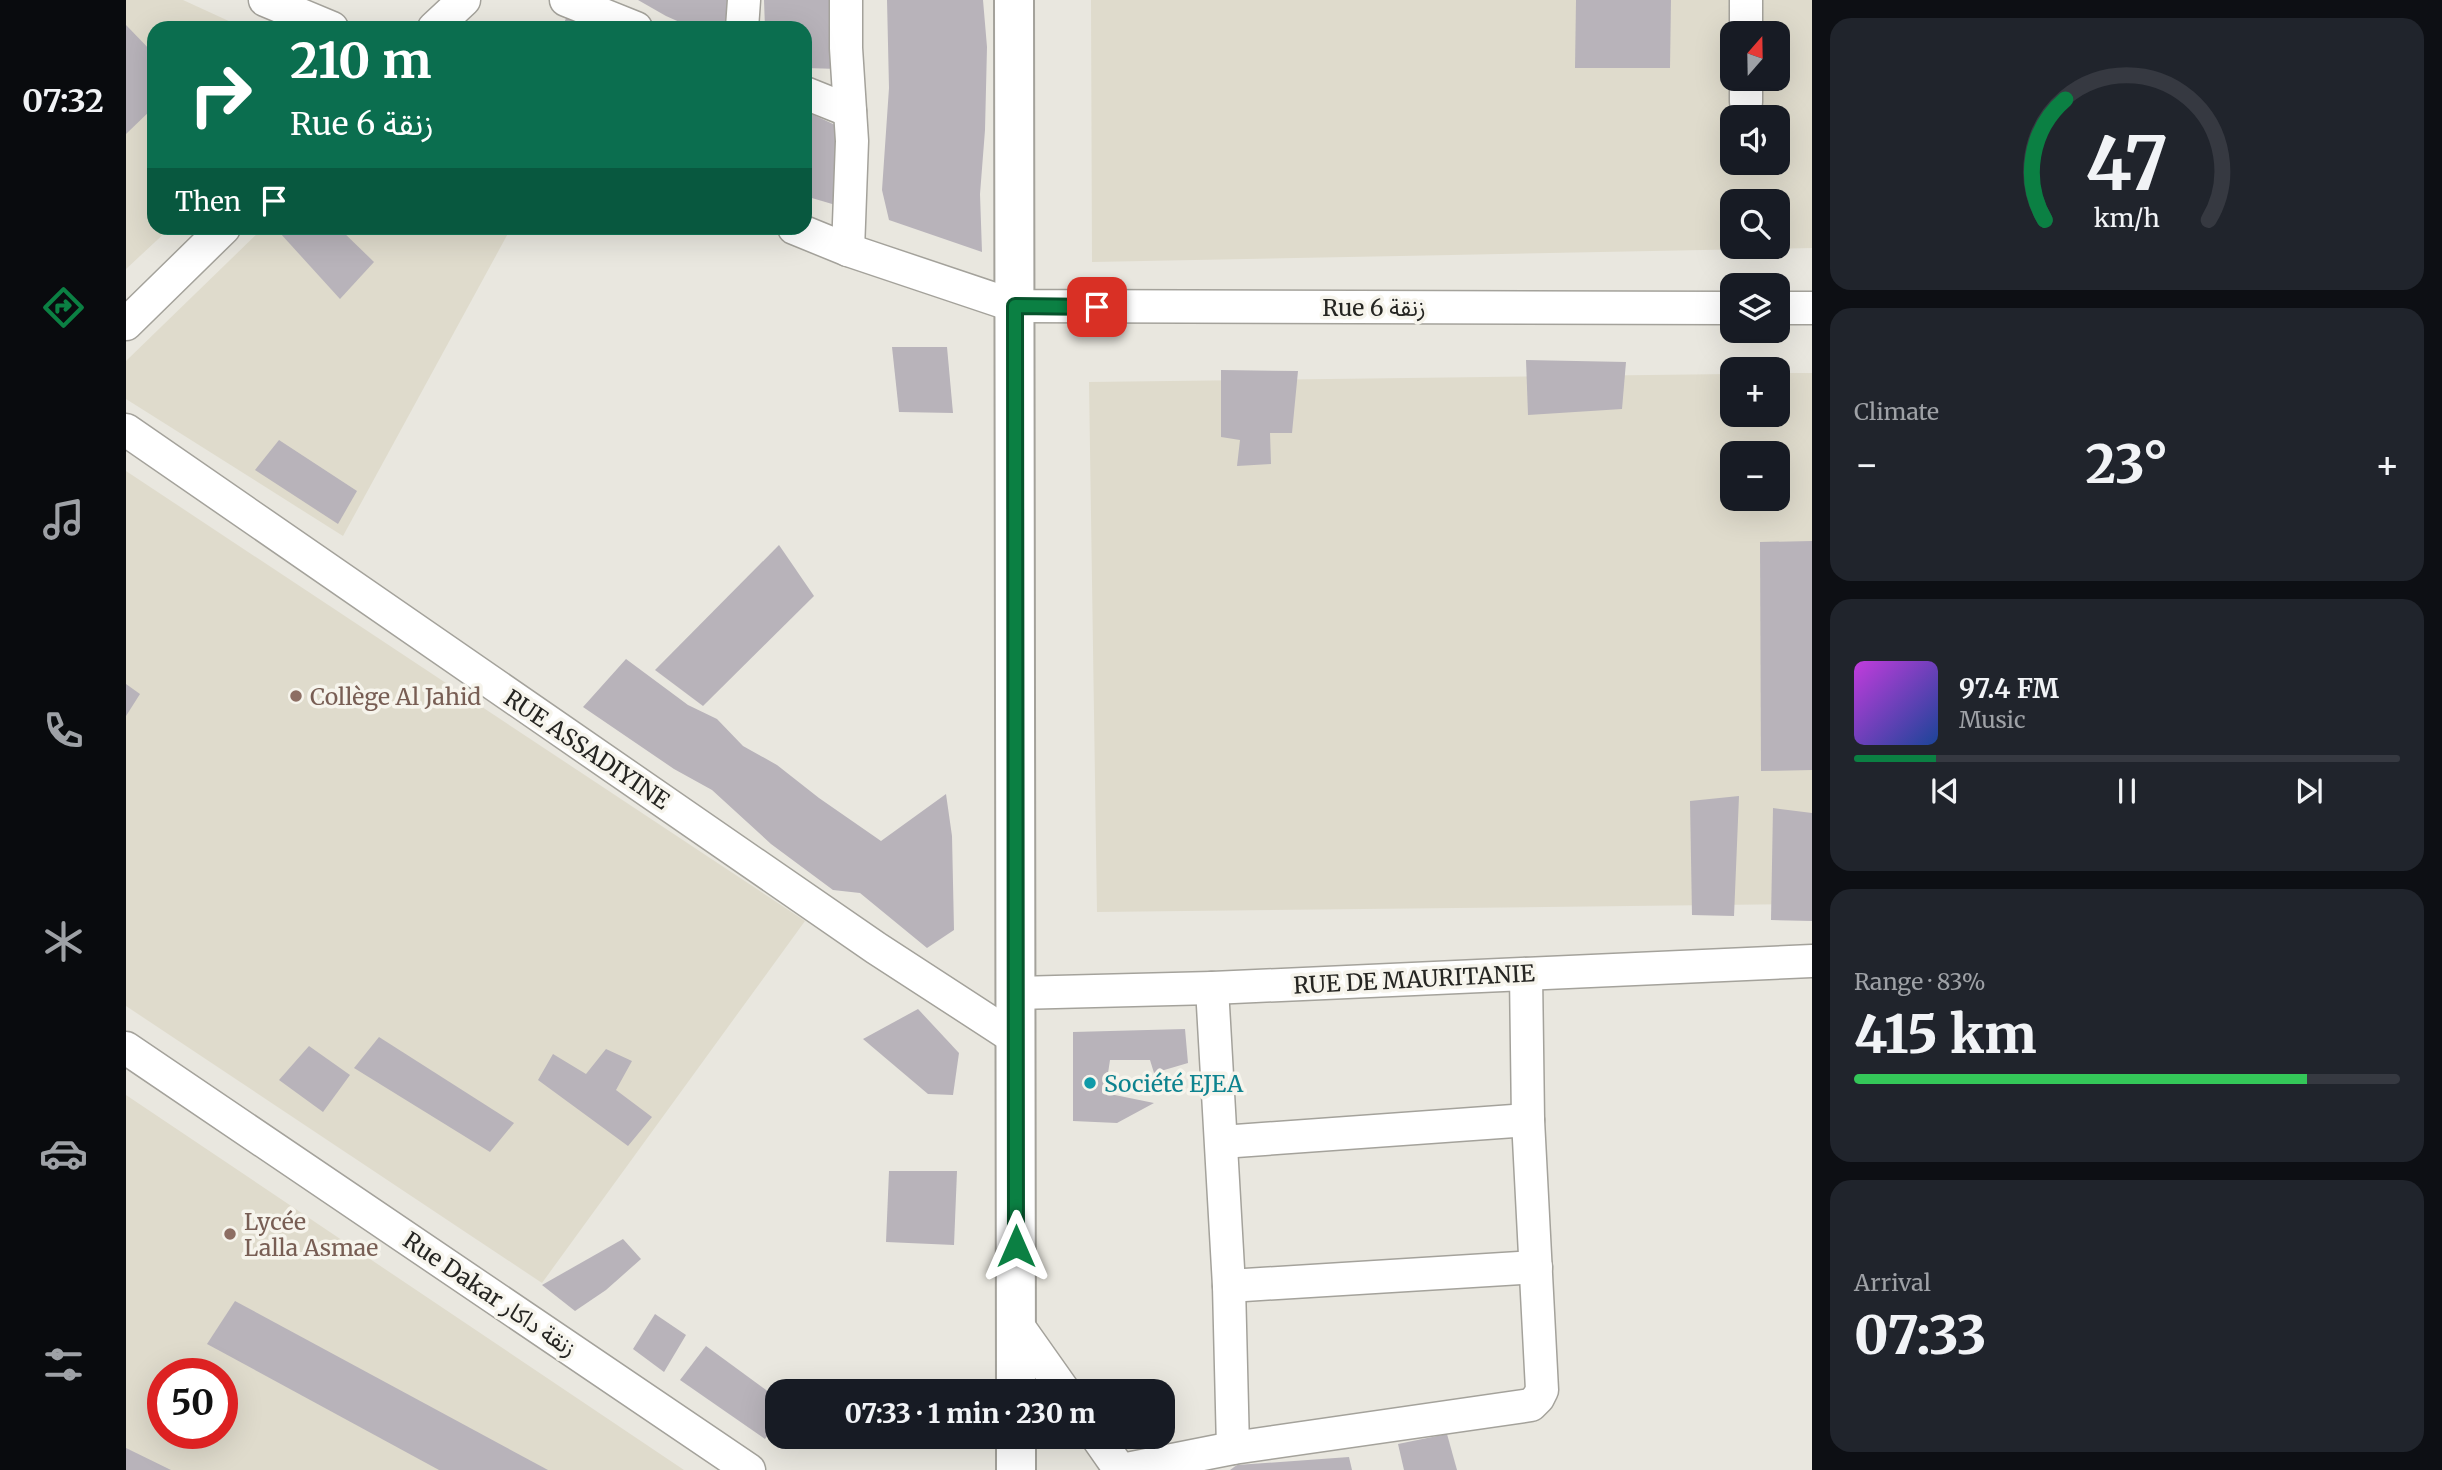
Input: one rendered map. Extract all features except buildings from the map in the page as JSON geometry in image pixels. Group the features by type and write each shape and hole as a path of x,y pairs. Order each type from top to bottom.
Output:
{"main road":[{"path":"1014,0 1016,1379"},
{"path":"1016,1449 1016,1470"}],"street":[{"path":"265,0 315,21"},
{"path":"442,21 464,0"},
{"path":"566,0 618,21"},
{"path":"742,21 744,0"},
{"path":"846,0 852,141 848,250"},
{"path":"1746,0 1746,21"},
{"path":"812,96 850,111"},
{"path":"126,324 217,235"},
{"name":"Rue 6 زنقة","path":"811,235 1015,306 1720,308"},
{"path":"1790,308 1812,308"},
{"name":"RUE ASSADIYINE","path":"126,430 865,940 1016,1039"},
{"name":"RUE DE MAURITANIE","path":"1016,993 1212,988 1526,974 1810,967"},
{"path":"1106,1449 1121,1470 1233,1448 1531,1405 1542,1390 1528,1120 1526,974"},
{"path":"1212,988 1229,1286 1233,1448"},
{"name":"Rue Dakar زنقة داكار","path":"126,1048 750,1470"},
{"path":"1222,1142 1528,1120"},
{"path":"1229,1286 1536,1267"},
{"path":"1016,1323 1056,1379"}],"shaded area":[{"path":"126,0 183,0 229,21 147,21 147,235 162,235 126,269"},
{"path":"1091,0 1812,0 1812,248 1790,248 1790,189 1720,189 1720,250 1092,262"},
{"path":"256,235 507,235 343,536 126,399 126,361"},
{"path":"1790,373 1812,373 1812,904 1097,912 1089,382 1720,374 1720,427 1790,427"},
{"name":"Collège Al Jahid","path":"126,471 805,921 542,1283 126,1006"},
{"name":"Lycée Lalla Asmae","path":"126,1095 684,1470 126,1470"}],"place":[{"name":"Collège Al Jahid","path":"296,696"},
{"name":"Société EJEA","path":"1090,1083"},
{"name":"Lycée Lalla Asmae","path":"230,1234"}],"route":[{"path":"1016,1246 1015,306 1097,307"}]}
